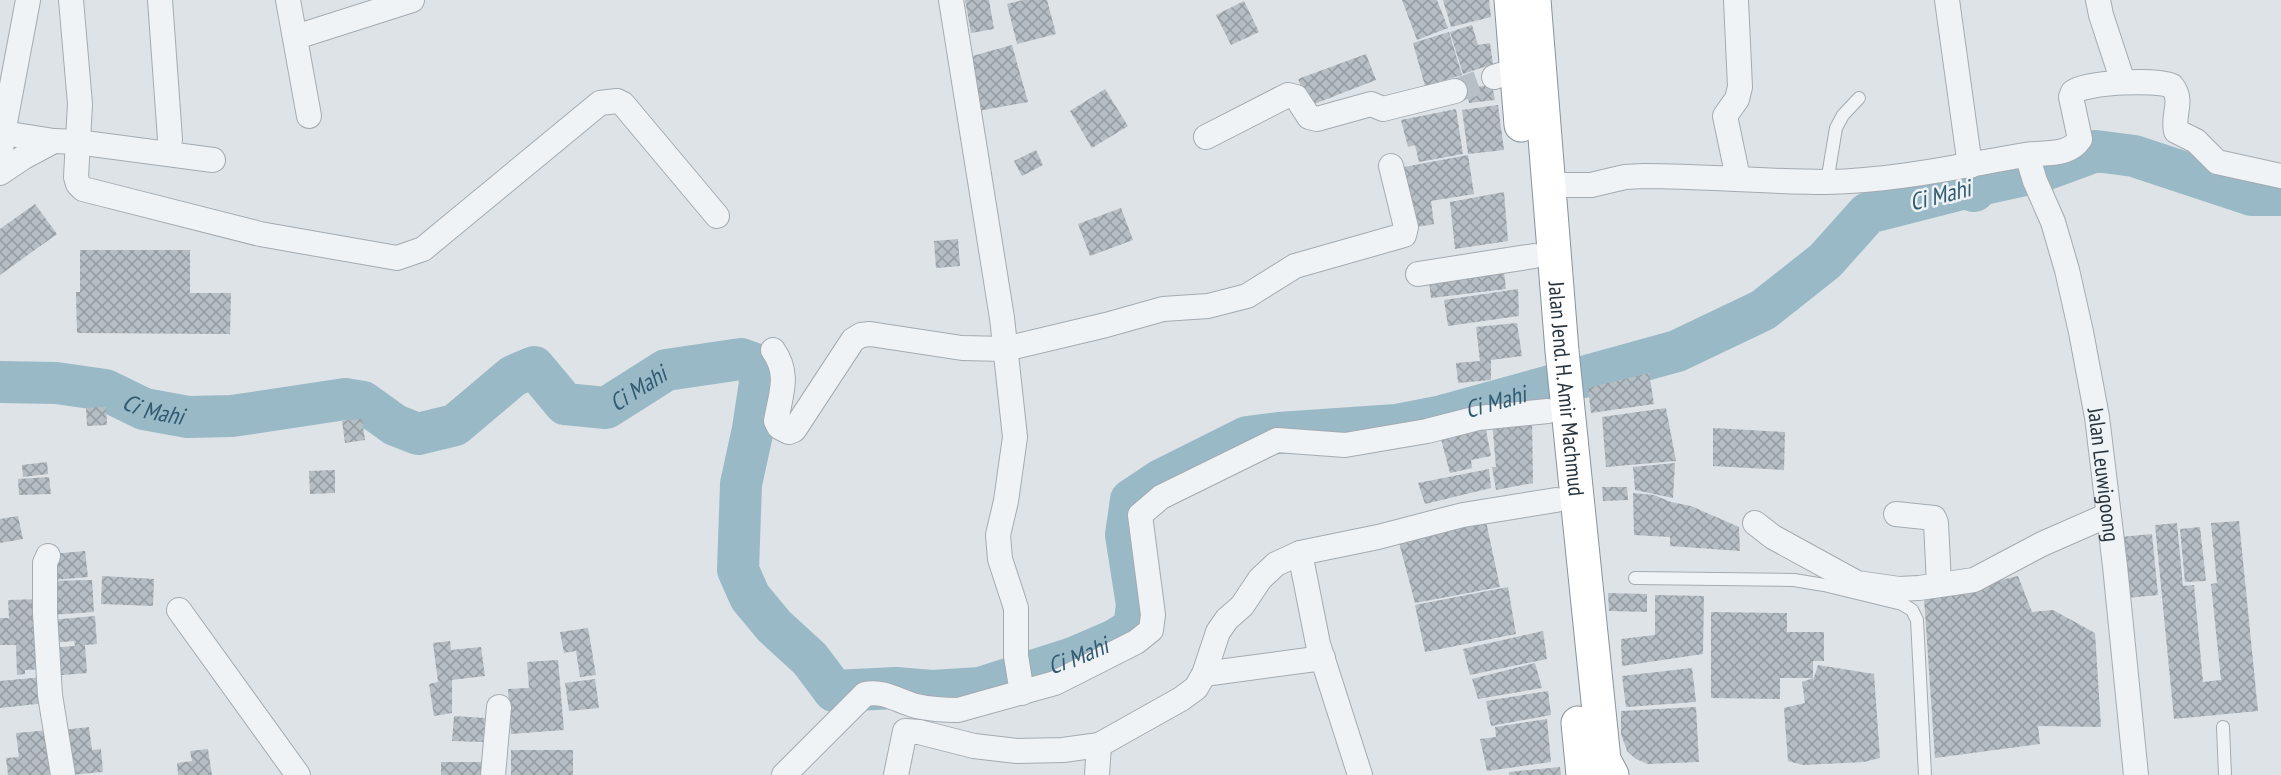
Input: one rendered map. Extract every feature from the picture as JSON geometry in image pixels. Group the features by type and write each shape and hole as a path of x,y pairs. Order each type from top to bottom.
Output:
{"highway":[{"name":"Jalan Jend. H. Amir Machmud","path":"1511,0 1505,73 1553,359"},
{"name":"Jalan Jend. H. Amir Machmud","path":"1534,0 1548,185 1556,500 1583,775"},
{"name":"Jalan Jend. H. Amir Machmud","path":"1554,405 1604,760 1612,775"}],"street":[{"path":"0,159 28,0"},
{"path":"72,0 80,104 65,142 78,184 83,189 260,234 397,258 423,249 600,103 617,101 623,105 717,216"},
{"path":"160,0 170,139 168,153"},
{"path":"288,0 309,116"},
{"path":"296,37 412,0"},
{"path":"951,0 1005,349 1015,437 1006,501 998,535 1000,559 1016,608 1016,656 1021,688"},
{"path":"1736,0 1740,87 1737,99 1725,116 1738,178"},
{"path":"1947,0 1970,166"},
{"path":"2098,0 2123,82"},
{"path":"1548,185 1591,185 1625,177 1644,176 1827,182 1929,173 1970,166 2030,167 2072,149 2080,139 2071,98 2075,90 2123,82 2169,85 2179,100 2176,131 2196,141 2217,162 2281,176"},
{"path":"1206,137 1288,95 1296,97 1309,117 1317,119 1371,104 1383,110 1455,91"},
{"path":"3,133 213,160"},
{"path":"0,173 24,157 65,142"},
{"path":"773,350 783,368 784,378 776,421 779,427 789,432 794,430 853,340 861,335 870,334 962,348 1005,349 1163,309 1208,306 1247,296 1295,266 1404,235 1406,227 1391,166"},
{"name":"Jalan Leuwigoong","path":"2030,167 2053,222 2081,332 2097,417 2136,775"},
{"path":"1418,273 1534,256"},
{"path":"784,775 866,694 882,693 914,705 958,710 1021,688 1055,683 1136,642 1150,630 1153,615 1140,515 1161,497 1277,440 1345,445 1554,405"},
{"path":"905,731 919,732 974,746 1017,751 1063,750 1099,745 1181,699 1196,688 1204,674 1218,632 1227,619 1242,606 1269,569 1300,553 1378,537 1463,515 1556,500"},
{"path":"1896,514 1934,518 1939,584"},
{"path":"1755,523 1773,537 1857,583 1899,589 1974,580 2042,544 2108,515"},
{"path":"1300,553 1318,644 1360,775"},
{"path":"48,556 45,563 45,613 50,695 63,775"},
{"path":"179,610 298,775"},
{"path":"1204,674 1323,658"},
{"path":"896,775 905,731 914,705"},
{"path":"493,775 499,707"},
{"path":"1097,775 1099,745"}],"lane":[{"path":"1827,182 1836,128 1843,115 1859,98"},
{"path":"1635,578 1794,580 1891,601 1912,610 1917,620 1924,775"},
{"path":"2223,727 2225,775"}],"building":[{"path":"965,0 989,0 994,29 971,33"},
{"path":"1023,0 1047,0 1056,34 1017,44 1007,4"},
{"path":"1402,0 1437,0 1448,28 1417,40"},
{"path":"1443,0 1489,0 1491,17 1451,27"},
{"path":"1244,1 1259,32 1231,45 1216,15"},
{"path":"1472,25 1478,45 1490,43 1493,64 1463,74 1450,32"},
{"path":"1449,32 1462,75 1425,86 1413,43"},
{"path":"1012,45 1028,102 978,111 965,58"},
{"path":"1366,54 1376,80 1309,106 1298,79"},
{"path":"1492,85 1495,100 1469,103 1467,88"},
{"path":"1105,89 1128,126 1092,148 1070,111"},
{"path":"1498,105 1504,150 1468,154 1462,110"},
{"path":"1456,109 1463,154 1419,162 1415,145 1408,147 1401,120"},
{"path":"1036,150 1043,165 1022,176 1014,161"},
{"path":"1468,155 1474,194 1431,201 1434,224 1417,227 1404,167"},
{"path":"1504,192 1508,241 1455,249 1450,202"},
{"path":"35,204 57,234 0,275 0,229"},
{"path":"1121,208 1133,240 1090,256 1078,224"},
{"path":"958,239 960,266 936,268 934,241"},
{"path":"80,250 190,250 190,293 231,293 230,334 77,333 76,292 80,292"},
{"path":"1503,264 1506,289 1431,298 1428,273"},
{"path":"1518,289 1519,316 1448,326 1444,300"},
{"path":"1517,323 1522,356 1491,360 1491,380 1458,383 1456,363 1480,361 1476,327"},
{"path":"1649,373 1654,404 1591,413 1588,388"},
{"path":"106,407 107,425 87,426 86,408"},
{"path":"1666,408 1676,461 1606,467 1602,417"},
{"path":"362,419 365,440 345,443 342,421"},
{"path":"1484,420 1491,456 1471,460 1472,468 1450,473 1438,428"},
{"path":"1492,421 1532,421 1533,483 1496,490 1492,467 1496,467"},
{"path":"1713,428 1785,432 1784,470 1713,466"},
{"path":"47,462 48,474 23,477 22,465"},
{"path":"1675,463 1673,498 1635,490 1633,467"},
{"path":"1489,469 1491,488 1425,504 1418,483"},
{"path":"335,470 335,493 310,494 309,471"},
{"path":"49,477 51,494 19,495 18,479"},
{"path":"1602,487 1627,487 1628,500 1603,501"},
{"path":"1633,493 1654,495 1671,502 1691,506 1739,527 1740,551 1670,546 1670,537 1634,535"},
{"path":"18,516 23,539 0,543 0,519"},
{"path":"1485,517 1500,587 1415,603 1398,539"},
{"path":"2239,521 2258,711 2174,719 2155,525 2177,523 2183,586 2194,585 2203,682 2221,680 2211,584 2217,583 2211,523"},
{"path":"2200,527 2206,581 2185,582 2180,529"},
{"path":"2152,534 2158,595 2126,598 2120,537"},
{"path":"85,551 88,577 53,580 51,554"},
{"path":"102,576 154,579 153,606 101,604"},
{"path":"2018,576 2032,612 2053,610 2095,633 2101,727 2038,726 2040,744 1935,758 1924,598"},
{"path":"92,580 94,612 50,615 48,581"},
{"path":"1508,587 1516,634 1425,652 1415,605"},
{"path":"1608,593 1647,594 1647,612 1609,611"},
{"path":"1655,595 1704,596 1703,654 1622,666 1621,639 1655,635"},
{"path":"41,599 45,669 25,670 25,674 17,675 16,645 0,645 0,618 9,618 8,600"},
{"path":"1711,612 1787,613 1787,632 1824,632 1824,661 1813,661 1813,678 1780,678 1780,699 1711,698"},
{"path":"95,616 97,644 85,645 87,673 51,676 49,648 75,646 74,641 52,643 50,620"},
{"path":"588,628 596,675 580,677 576,651 564,653 560,632"},
{"path":"1543,631 1547,659 1470,675 1463,649"},
{"path":"450,641 451,650 481,647 485,676 452,680 452,713 434,716 429,684 438,682 433,643"},
{"path":"558,660 564,730 511,734 508,689 529,688 527,662"},
{"path":"1535,663 1542,688 1478,699 1472,679"},
{"path":"1818,665 1874,674 1880,758 1864,762 1803,765 1788,761 1784,708 1805,703 1802,682 1813,678 1813,680"},
{"path":"1692,668 1696,702 1626,707 1622,676"},
{"path":"43,677 46,703 0,708 0,681"},
{"path":"595,679 599,708 569,711 565,683"},
{"path":"1548,691 1551,715 1491,726 1486,701"},
{"path":"1696,707 1699,762 1648,764 1636,759 1627,751 1621,734 1621,711"},
{"path":"454,716 485,718 483,742 452,741"},
{"path":"1547,719 1551,762 1487,771 1480,739 1496,737 1495,727"},
{"path":"89,727 92,750 101,749 103,772 69,775 63,730"},
{"path":"50,730 55,775 8,775 6,758 19,757 16,733"},
{"path":"208,749 212,775 178,775 177,763 192,761 190,751"},
{"path":"511,750 573,750 573,775 511,775"},
{"path":"441,762 482,762 482,775 441,775"},
{"path":"1560,767 1561,775 1509,775 1509,772"}],"waterway":[{"name":"Ci Mahi","path":"0,382 56,383 105,390 144,409 188,417 232,416 345,399 363,402 395,425 418,434 455,425 513,376 534,367 565,404 606,408 666,370 741,359 755,364 761,376 741,484 738,570 750,597 774,626 810,659 834,691 896,688 932,691 980,688 1073,658 1115,640 1134,628 1137,605 1126,535 1131,500 1161,480 1247,437 1396,425 1442,416 1677,351 1763,310 1825,261 1868,213 1966,188 1974,191 1979,185 2039,172 2096,151 2134,156 2252,195 2281,195"}],"tunnel":[{"path":"1455,91 1494,77"}]}
